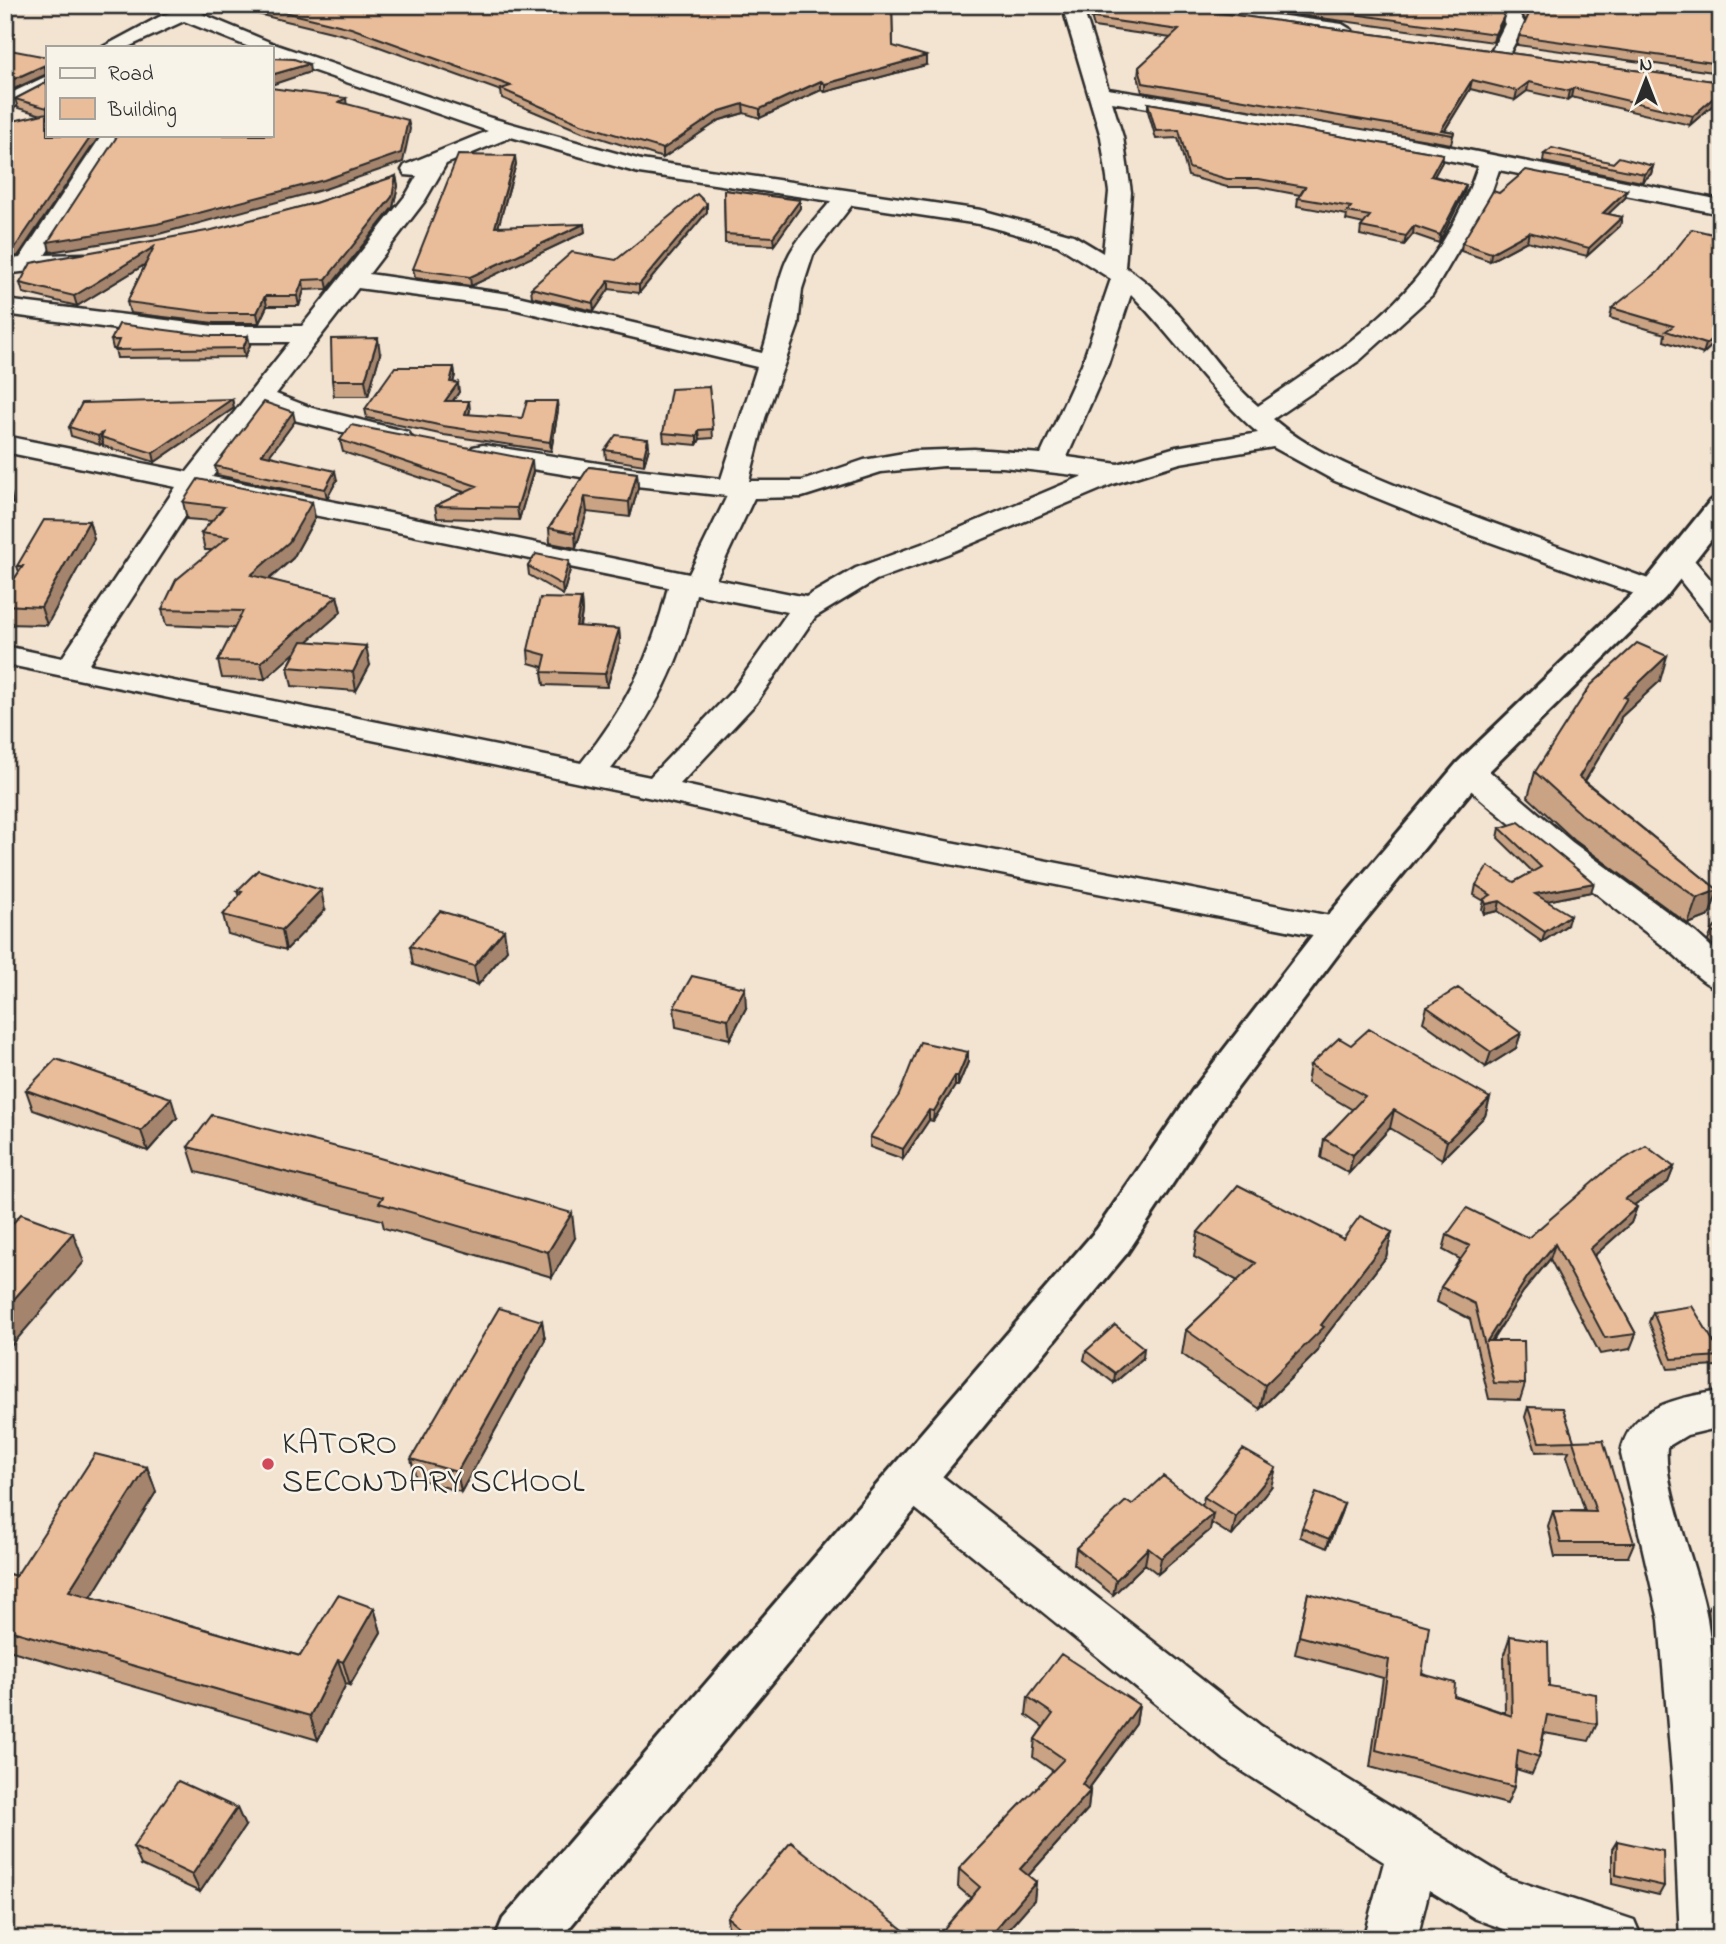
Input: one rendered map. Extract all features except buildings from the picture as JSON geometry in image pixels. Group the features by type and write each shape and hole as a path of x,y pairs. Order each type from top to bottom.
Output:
{"street":[{"path":"5,7 10,5"},
{"path":"1050,464 1095,364 1119,273 1120,192 1112,137 1072,5"},
{"path":"1163,5 1362,33"},
{"path":"1501,52 1515,24 1504,5"},
{"path":"115,46 183,10 207,6"},
{"path":"183,10 264,46"},
{"path":"1478,49 1526,56"},
{"path":"273,50 507,131 639,166 993,220 1066,240 1119,273 1177,327 1233,398 1280,438 1345,475 1461,522 1666,575 1721,612"},
{"path":"5,105 46,83"},
{"path":"1101,94 1232,113 1721,207"},
{"path":"393,178 507,131"},
{"path":"11,268 112,136"},
{"path":"70,669 192,484 416,197 436,162"},
{"path":"1257,418 1351,355 1390,323 1423,290 1479,196 1490,162"},
{"path":"589,775 625,731 650,692 691,584 716,554 739,488 752,418 785,326 790,289 801,254 846,197"},
{"path":"11,268 95,257"},
{"path":"349,280 428,286 500,299 771,363"},
{"path":"5,307 214,334 311,334"},
{"path":"259,397 366,432 646,478 739,488 793,490 885,463 947,457 1010,458 1119,473"},
{"path":"657,789 745,696 778,644 804,611 866,574 1119,473 1176,455 1280,438"},
{"path":"5,444 810,607"},
{"path":"523,1939 1112,1241 1209,1097 1338,928 1469,771 1666,575 1721,506"},
{"path":"5,655 657,789 868,838 1338,928"},
{"path":"1469,771 1560,849 1683,942 1721,977"},
{"path":"1707,1939 1699,1781 1685,1639 1676,1579 1644,1464 1645,1442 1658,1428 1699,1412 1721,1409"},
{"path":"912,1479 1243,1743 1495,1900 1615,1939"},
{"path":"1390,1939 1413,1850"}],"place":[{"name":"KATORO SECONDARY SCHOOL","path":"268,1464"}]}
